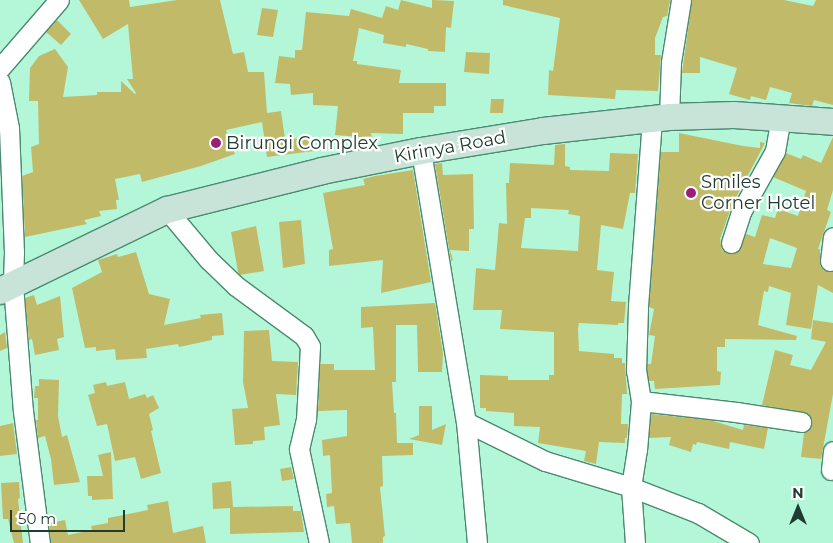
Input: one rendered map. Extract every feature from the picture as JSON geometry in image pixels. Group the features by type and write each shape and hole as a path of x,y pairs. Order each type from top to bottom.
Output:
{"main road":[{"name":"Kirinya Road","path":"6,288 167,210 322,171 421,150 543,131 660,118 734,115 833,122"}],"street":[{"path":"0,68 59,0"},
{"path":"635,543 631,487 637,450 641,401 636,371 638,306 660,118 681,0"},
{"path":"0,82 9,128 14,252 6,288 40,543"},
{"path":"731,244 742,210 775,150 781,117"},
{"path":"421,150 466,422 477,543"},
{"path":"167,210 209,260 236,286 304,336 310,346 306,419 298,449 319,543"},
{"path":"830,261 833,237"},
{"path":"641,401 801,422"},
{"path":"466,422 545,461 631,487 698,513 749,543"},
{"path":"832,470 833,451"}],"building":[{"path":"79,0 129,0 130,7 177,0 220,0 233,54 244,52 248,72 264,72 267,113 281,111 285,139 314,138 314,151 267,157 262,122 226,130 235,154 201,166 142,182 140,174 115,179 119,200 116,200 117,209 99,211 101,216 84,220 87,224 25,237 22,176 33,172 31,147 39,144 38,101 29,101 30,68 39,56 55,49 68,67 63,97 97,95 97,92 121,92 121,81 136,93 127,79 133,79 128,24 103,39"},
{"path":"401,0 432,8 432,0 454,1 451,28 446,27 445,52 428,51 428,49 406,44 406,47 383,43 384,35 359,28 353,61 357,61 357,64 401,70 399,83 446,83 446,106 434,106 434,113 403,113 403,134 371,133 372,138 335,135 338,106 313,105 313,93 291,95 290,84 275,83 279,56 295,58 295,50 302,50 306,12 349,16 351,9 382,18 386,6 398,10"},
{"path":"503,0 670,0 667,16 663,17 655,38 655,55 661,55 658,91 616,90 615,99 548,95 549,70 553,71 560,18 503,5"},
{"path":"692,0 784,0 813,6 816,0 833,0 833,105 814,100 812,106 789,103 792,93 770,87 766,100 751,96 750,100 729,94 737,68 700,57 700,73 682,73"},
{"path":"262,8 278,10 273,37 257,35"},
{"path":"57,20 71,34 61,45 46,32"},
{"path":"466,52 490,53 489,74 464,72"},
{"path":"491,99 504,99 503,113 490,113"},
{"path":"679,133 760,148 760,142 765,143 732,205 720,239 722,250 733,254 741,247 746,234 755,237 762,215 775,218 778,209 798,216 806,191 773,177 786,153 801,159 803,155 821,163 833,137 833,190 827,210 831,212 818,249 820,249 820,266 824,270 833,272 833,293 818,285 811,329 786,325 791,293 769,286 768,292 764,291 758,325 797,336 796,340 725,339 725,347 717,347 717,371 721,372 720,385 655,389 654,381 649,381 647,364 651,364 655,336 649,335 654,309 649,307 661,152 679,152","holes":["770,238 797,248 791,268 763,264"]},
{"path":"565,144 565,166 570,167 570,170 609,171 610,153 638,154 635,193 630,193 623,229 601,225 597,270 614,272 611,301 626,302 624,323 618,323 618,325 579,323 578,329 579,351 614,354 614,358 622,358 622,363 625,363 627,394 622,394 621,424 628,424 627,438 625,438 625,443 599,442 596,464 584,461 586,451 538,443 540,427 514,426 514,413 486,411 486,408 480,408 480,375 508,376 508,380 549,380 549,375 554,375 554,332 500,329 502,310 473,310 476,268 495,270 499,223 507,224 506,183 509,183 510,163 554,165 555,145","holes":["531,208 569,210 568,214 580,216 578,251 521,248 525,218 531,218"]},
{"path":"442,163 443,175 473,174 474,229 469,229 469,251 450,250 453,260 451,261 435,164"},
{"path":"413,170 431,282 381,293 383,260 329,266 329,250 333,249 323,193 365,185 363,179"},
{"path":"301,220 305,264 283,268 279,222"},
{"path":"256,226 264,271 240,275 231,232"},
{"path":"136,252 149,294 170,299 164,325 201,318 200,315 222,313 224,335 212,336 212,340 179,347 178,344 146,349 147,358 116,360 115,349 96,351 96,347 85,348 72,288 102,272 98,260 117,254 118,257"},
{"path":"34,295 37,305 60,296 64,337 57,339 59,350 35,355 32,339 29,340 25,298"},
{"path":"435,303 443,353 442,372 418,372 417,325 396,325 396,382 392,382 397,443 413,443 413,455 382,456 383,486 380,487 385,536 383,537 383,543 352,543 350,523 336,524 334,506 327,507 326,494 332,493 330,455 323,456 322,440 347,436 347,410 318,411 320,364 334,364 334,370 375,370 373,327 361,328 361,307"},
{"path":"813,320 833,323 833,394 821,459 801,457 804,433 812,424 808,414 762,405 775,350 793,355 790,365 811,370 826,342 811,339"},
{"path":"269,330 272,361 298,362 296,395 276,394 280,425 264,427 265,440 253,441 253,444 235,445 232,409 248,408 243,382 244,331"},
{"path":"5,332 7,348 0,351 0,335"},
{"path":"39,379 59,380 58,416 62,437 67,435 80,482 54,485 51,459 45,436 38,438 36,420 38,420 38,398 34,398 35,386 39,386"},
{"path":"106,382 107,386 125,382 129,399 145,394 147,398 153,395 159,408 149,414 161,473 141,479 135,457 115,461 107,424 97,426 88,395 95,393 93,385"},
{"path":"419,406 432,406 432,430 446,424 442,445 409,439 419,435"},
{"path":"651,414 710,420 743,430 744,425 768,428 764,449 730,442 729,449 697,442 696,445 693,444 691,452 669,445 671,437 649,438"},
{"path":"13,423 17,454 0,456 0,426"},
{"path":"111,452 113,499 92,500 92,496 88,496 87,476 103,476 98,455"},
{"path":"291,467 294,479 282,481 280,469"},
{"path":"231,481 233,507 293,506 293,511 301,511 304,532 230,534 230,508 213,509 212,483"},
{"path":"19,482 20,498 18,499 23,543 14,543 8,519 3,519 1,483"},
{"path":"168,501 173,533 203,526 206,543 51,543 49,523 65,520 68,535 92,530 91,526 108,523 108,518 148,510 147,505"}],"place":[{"name":"Birungi Complex","path":"216,143"},
{"name":"Smiles Corner Hotel","path":"691,193"}]}
